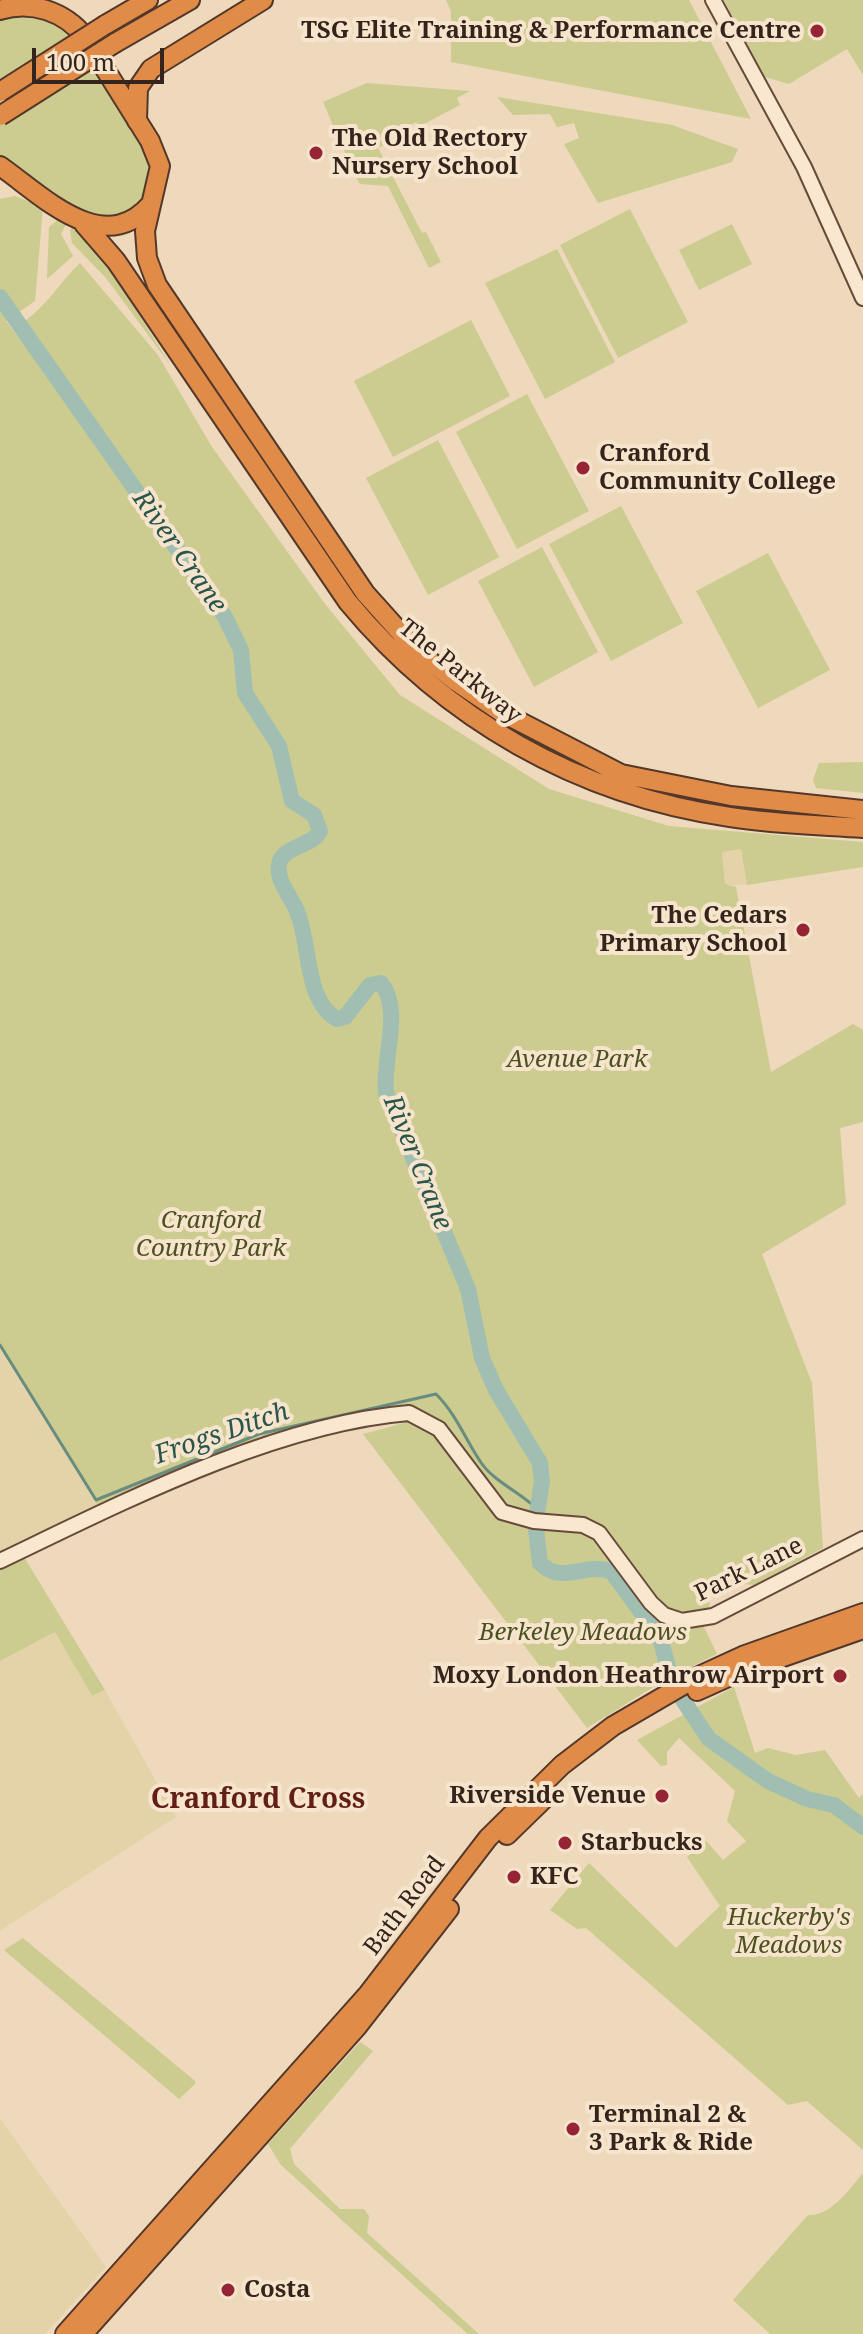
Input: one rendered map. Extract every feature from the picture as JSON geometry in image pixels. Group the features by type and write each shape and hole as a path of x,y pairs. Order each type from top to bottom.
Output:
{"highway":[{"path":"2,9 59,0"},
{"path":"0,92 148,0"},
{"path":"0,116 190,0"},
{"path":"137,121 138,88 151,69 263,0"},
{"name":"The Parkway","path":"33,6 60,15 79,29 137,121 160,166 145,242 157,285 335,552 388,622 417,651 501,712 621,774 718,794 863,810"},
{"name":"The Parkway","path":"0,166 84,224 116,261 348,602 393,652 464,711 519,748 631,795 731,817 863,828"},
{"path":"0,183 31,187"},
{"path":"84,224 101,228 130,223 152,202"},
{"name":"Bath Road","path":"65,2334 368,1994 503,1821 591,1743 759,1649 863,1613"},
{"name":"Bath Road","path":"700,1682 863,1629"},
{"name":"Bath Road","path":"83,2334 357,2027 512,1830 590,1758 672,1697"}],"street":[{"path":"713,0 798,155 863,298"},
{"name":"Park Lane","path":"0,1561 239,1455 300,1436 393,1414 416,1415 439,1429 502,1512 534,1521 583,1525 599,1533 651,1603 664,1615 682,1621 713,1616 863,1539"}],"shaded area":[{"path":"741,848 747,885 725,885 722,851"},
{"path":"0,1346 100,1509 0,1555"},
{"path":"55,1632 92,1696 105,1690 176,1817 0,1931 0,1661"},
{"path":"0,2118 106,2267 45,2334 0,2334"}],"green space":[{"path":"446,0 689,0 751,119 451,62 451,11"},
{"name":"TSG Elite Training & Performance Centre","path":"724,0 863,0 863,75 847,49 789,84 765,77"},
{"path":"34,16 70,30 143,143 153,171 149,192 135,210 104,220 72,207 0,158 0,19"},
{"path":"367,83 470,91 457,98 460,105 420,126 416,122 405,128 408,132 378,148 422,233 426,232 441,262 429,268 388,186 360,184 323,102"},
{"path":"497,97 672,125 738,149 732,162 598,203 564,144 579,138 574,123 557,127 550,114 513,115"},
{"path":"15,196 43,207 35,301 6,321 58,389 64,376 25,321 80,263 158,355 212,447 325,604 400,695 549,789 669,826 863,842 863,867 747,885 741,849 722,852 725,884 736,887 771,1072 853,1024 863,1030 863,1122 840,1128 846,1204 762,1254 812,1383 823,1548 754,1585 711,1581 709,1609 702,1623 717,1654 666,1679 587,1728 363,1434 415,1420 436,1433 498,1515 501,1501 443,1428 408,1409 381,1411 288,1434 100,1509 0,1343 0,199"},
{"path":"630,209 688,322 618,358 560,245"},
{"path":"60,218 67,222 61,234 73,256 47,279 49,227"},
{"path":"732,224 752,264 699,290 679,250"},
{"path":"75,225 108,265 171,366 106,278 72,243 70,230"},
{"path":"557,249 615,362 545,399 485,283"},
{"path":"471,320 510,396 393,457 354,381"},
{"path":"527,394 589,511 517,549 456,432"},
{"path":"438,440 499,557 428,595 366,478"},
{"path":"621,506 683,623 611,661 549,544"},
{"path":"542,547 598,652 534,687 478,581"},
{"path":"768,553 830,670 758,708 696,591"},
{"path":"863,762 863,793 816,788 813,780 819,763"},
{"path":"24,1557 105,1690 92,1696 55,1632 0,1661 0,1570"},
{"name":"Huckerby's Meadows","path":"734,1687 755,1753 768,1748 796,1755 825,1750 859,1798 863,1794 863,2150 807,2101 788,2105 586,1928 577,1929 550,1910 589,1863 676,1948 720,1906 687,1857 706,1841 723,1860 746,1841 727,1821 735,1791 679,1738 667,1752 667,1765 661,1766 637,1740"},
{"path":"23,1938 195,2084 179,2099 4,1950"},
{"path":"360,2042 373,2051 290,2149 294,2164 340,2209 364,2209 369,2216 367,2233 479,2334 468,2334 451,2319 281,2165 268,2144"},
{"path":"863,2173 863,2334 770,2334 733,2300 808,2215 832,2206"}],"waterway":[{"name":"River Crane","path":"0,297 225,617 241,650 245,693 279,746 292,801 314,815 320,831 285,854 279,871 297,911 315,990 323,1006 337,1019 345,1017 370,985 381,983 387,994 391,1021 386,1093 468,1289 482,1358 496,1390 540,1463 542,1482 536,1520"},
{"name":"Frogs Ditch","path":"0,1345 96,1500 259,1434 436,1394 487,1470 537,1509"},
{"name":"River Crane","path":"536,1529 540,1563 548,1570 557,1573 593,1569 612,1572 660,1638 673,1685 709,1739 768,1781 807,1799 834,1805 863,1827"}],"place":[{"name":"TSG Elite Training & Performance Centre","path":"817,31"},
{"name":"The Old Rectory Nursery School","path":"316,153"},
{"name":"Cranford Community College","path":"583,468"},
{"name":"The Cedars Primary School","path":"803,930"},
{"name":"Moxy London Heathrow Airport","path":"840,1676"},
{"name":"Riverside Venue","path":"662,1796"},
{"name":"Starbucks","path":"565,1843"},
{"name":"KFC","path":"514,1877"},
{"name":"Terminal 2 & 3 Park & Ride","path":"573,2129"},
{"name":"Costa","path":"228,2290"}],"district":[{"name":"Cranford Cross","path":"258,1800"}],"park label":[{"name":"Avenue Park","path":"577,1060"},
{"name":"Cranford Country Park","path":"211,1235"},
{"name":"Berkeley Meadows","path":"583,1633"}]}
